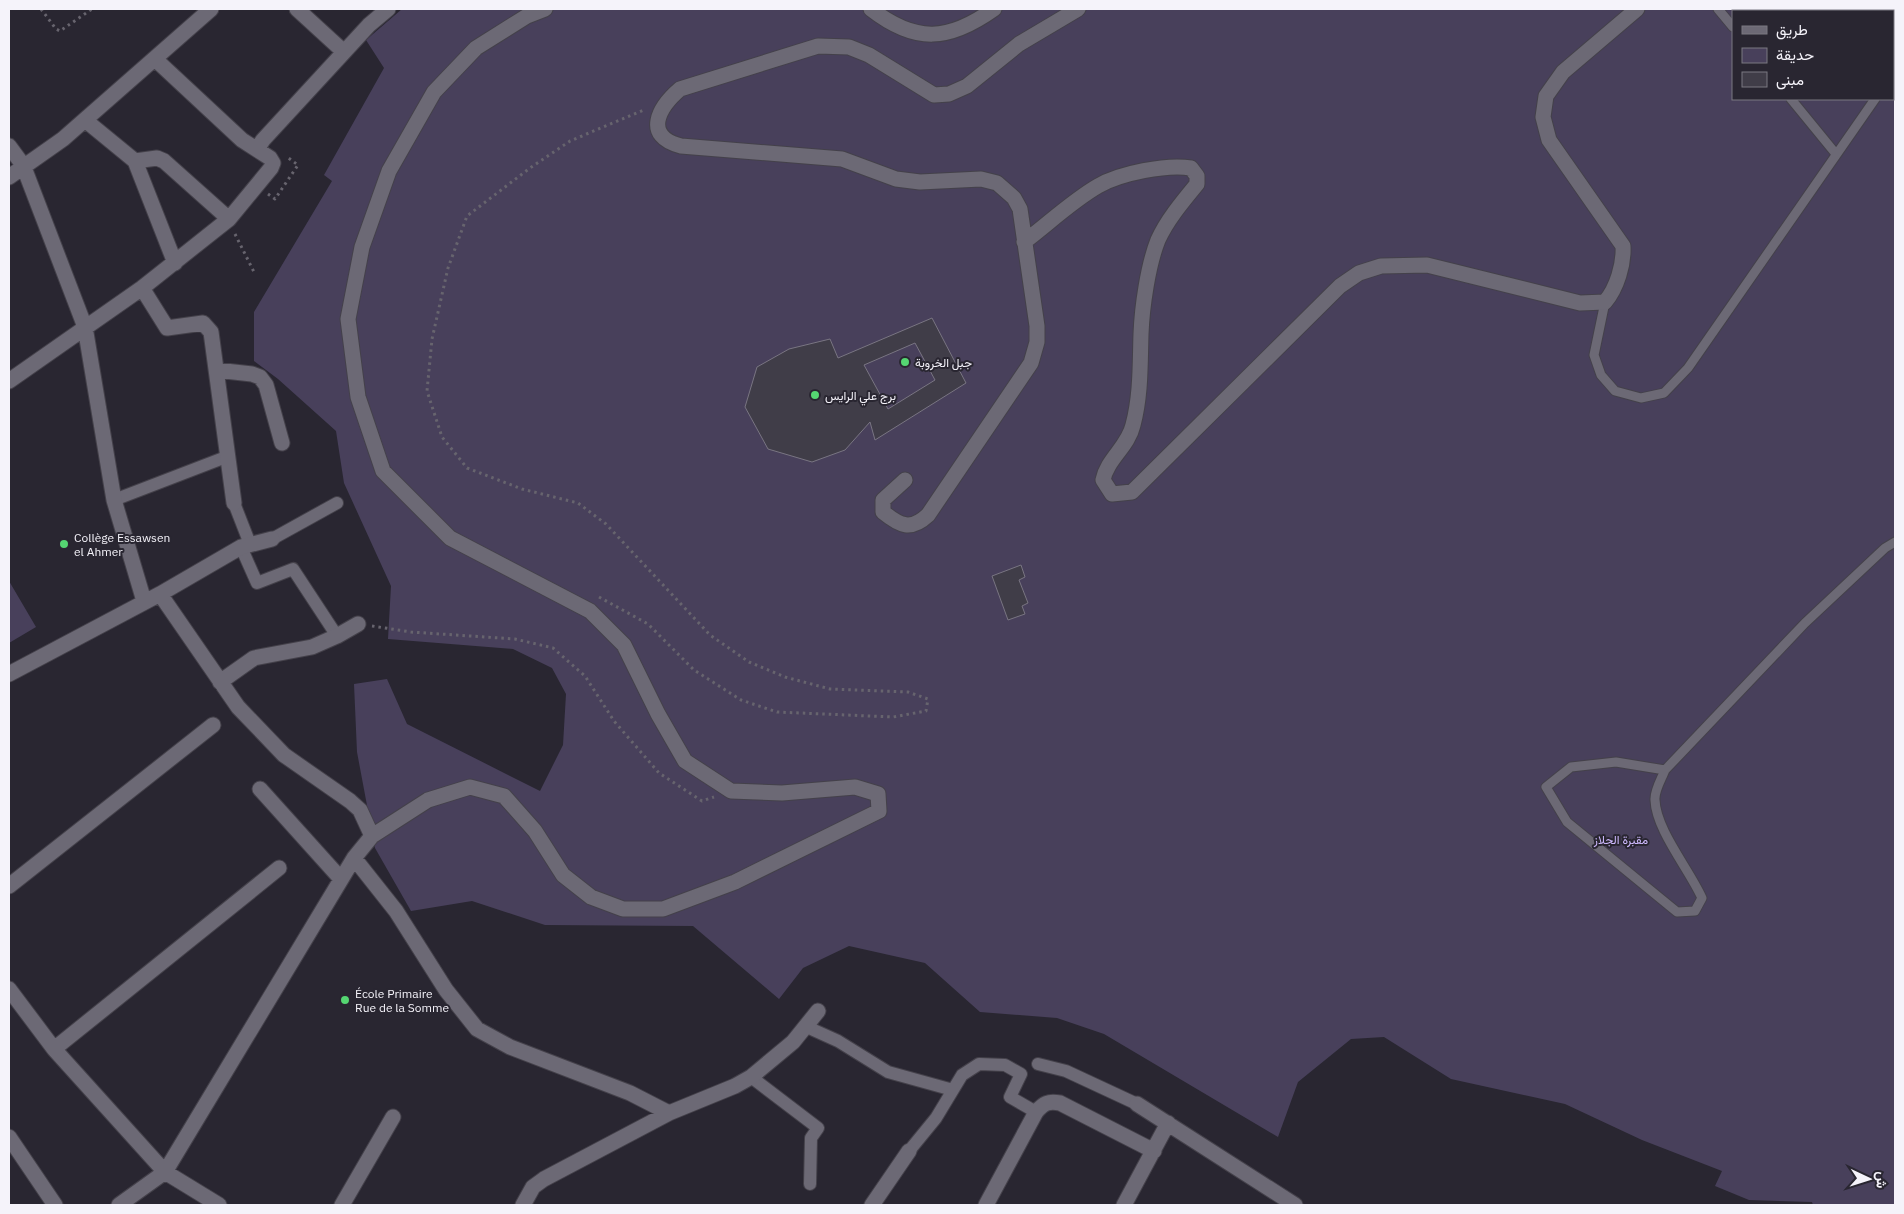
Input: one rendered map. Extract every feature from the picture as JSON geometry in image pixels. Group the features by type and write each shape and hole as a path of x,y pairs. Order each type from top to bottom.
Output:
{"street":[{"path":"9,176 22,165 63,139 211,9"},
{"path":"298,9 344,52"},
{"path":"258,149 263,140 369,25 388,9"},
{"path":"119,1205 165,1172 354,858 372,836 428,800 470,787 504,796 535,832 563,875 591,897 623,909 663,909 735,882 880,811 878,794 855,787 782,793 731,791 685,761 658,714 624,645 590,611 450,538 383,471 358,397 348,319 362,247 389,171 434,92 476,48 527,16 546,9"},
{"path":"872,9 904,29 927,34 946,34 974,23 994,9"},
{"path":"905,480 883,500 883,512 894,521 906,526 918,524 928,515 1031,363 1037,342 1037,326 1020,209 1014,198 996,183 981,179 920,182 896,179 842,159 681,146 668,143 660,131 657,117 666,101 680,89 818,46 849,47 869,55 934,95 948,94 967,86 1018,44 1078,9"},
{"path":"1024,242 1098,186 1118,178 1175,165 1191,168 1197,176 1197,184 1181,203 1158,240 1152,262 1141,330 1138,399 1134,424 1128,441 1105,469 1103,480 1112,494 1132,492 1327,299 1359,273 1381,266 1427,265 1580,303 1605,302 1611,295 1623,258 1623,246 1549,140 1543,117 1546,96 1563,72 1637,9"},
{"path":"9,381 142,288 229,219 271,168 273,163 270,158 242,140 155,59"},
{"path":"84,120 135,161 174,262"},
{"path":"9,146 22,165 86,327 114,500 144,601"},
{"path":"135,161 158,158 164,161 229,219"},
{"path":"142,288 167,328 203,323 208,326 211,332 226,457 234,502 257,583 293,569 337,636"},
{"path":"216,370 260,377 266,385 282,443"},
{"path":"114,500 226,457"},
{"path":"9,674 160,594 245,546 272,539 337,503"},
{"path":"160,594 238,707 273,745 360,810 372,836"},
{"path":"220,682 254,658 303,649 337,636 358,624"},
{"path":"9,886 213,725"},
{"path":"260,789 341,879"},
{"path":"354,858 396,911 446,990 477,1029 510,1047 630,1093 669,1114"},
{"path":"54,1049 279,868"},
{"path":"9,989 54,1049 165,1172 219,1205"},
{"path":"523,1205 533,1188 544,1179 669,1114 735,1086 751,1076 793,1042 818,1011"},
{"path":"807,1027 838,1041 888,1072 953,1090"},
{"path":"872,1205 909,1151 936,1118 962,1075 979,1064 1005,1065 1021,1074 1010,1097 1036,1112"},
{"path":"1038,1064 1066,1070 1137,1104 1168,1123 1279,1201 1295,1205"},
{"path":"751,1076 818,1128 811,1138 810,1184"},
{"path":"986,1205 1036,1112 1043,1104 1051,1101 1060,1103 1154,1151"},
{"path":"342,1205 393,1117"},
{"path":"1124,1205 1168,1123"},
{"path":"9,1137 55,1205"}],"lane":[{"path":"1718,9 1732,26"},
{"path":"1792,100 1836,154"},
{"path":"1605,302 1597,330 1594,355 1601,375 1616,391 1641,398 1664,393 1688,368 1873,100"},
{"path":"1665,770 1616,762 1571,767 1546,787 1567,822 1677,912 1695,911 1702,898 1693,878 1664,830 1655,799 1665,770 1805,623 1885,548 1895,542"}],"path":[{"path":"41,9 56,29 60,30 92,9"},
{"path":"593,595 648,624 694,670 741,700 777,712 893,717 926,711 928,699 908,692 830,689 784,677 749,662 710,635 606,524 578,503 522,489 467,468 442,437 427,390 432,339 448,268 467,216 530,168 570,141 666,101"},
{"path":"229,219 255,274"},
{"path":"358,624 411,632 515,639 553,648 585,676 614,721 659,773 702,801 731,791"}],"green space":[{"name":"مقبرة الجلاز","path":"402,9 1895,9 1895,1205 1813,1205 1812,1202 1749,1200 1715,1186 1722,1171 1642,1140 1565,1104 1451,1079 1384,1037 1351,1039 1298,1082 1278,1137 1104,1034 1057,1018 980,1012 925,963 849,946 803,968 779,999 693,926 545,925 472,901 411,911 375,848 357,752 354,684 387,679 407,724 540,791 563,745 566,694 552,668 513,649 388,639 391,586 344,483 336,431 278,379 254,361 254,312 332,181 324,175 384,68 366,40"},
{"path":"9,581 36,627 9,643"}],"building":[{"name":"برج علي الرايس","path":"932,318 966,383 875,440 870,422 845,450 812,462 768,449 745,407 757,367 789,349 830,339 838,358","holes":["915,343 935,380 888,409 864,365"]},
{"path":"1021,565 1025,577 1019,580 1028,603 1022,606 1025,614 1008,620 992,576"}],"place":[{"name":"جبل الخروبة","path":"905,362"},
{"name":"برج علي الرايس","path":"815,395"},
{"name":"Collège Essawsen el Ahmer","path":"64,544"},
{"name":"École Primaire Rue de la Somme","path":"345,1000"}]}
